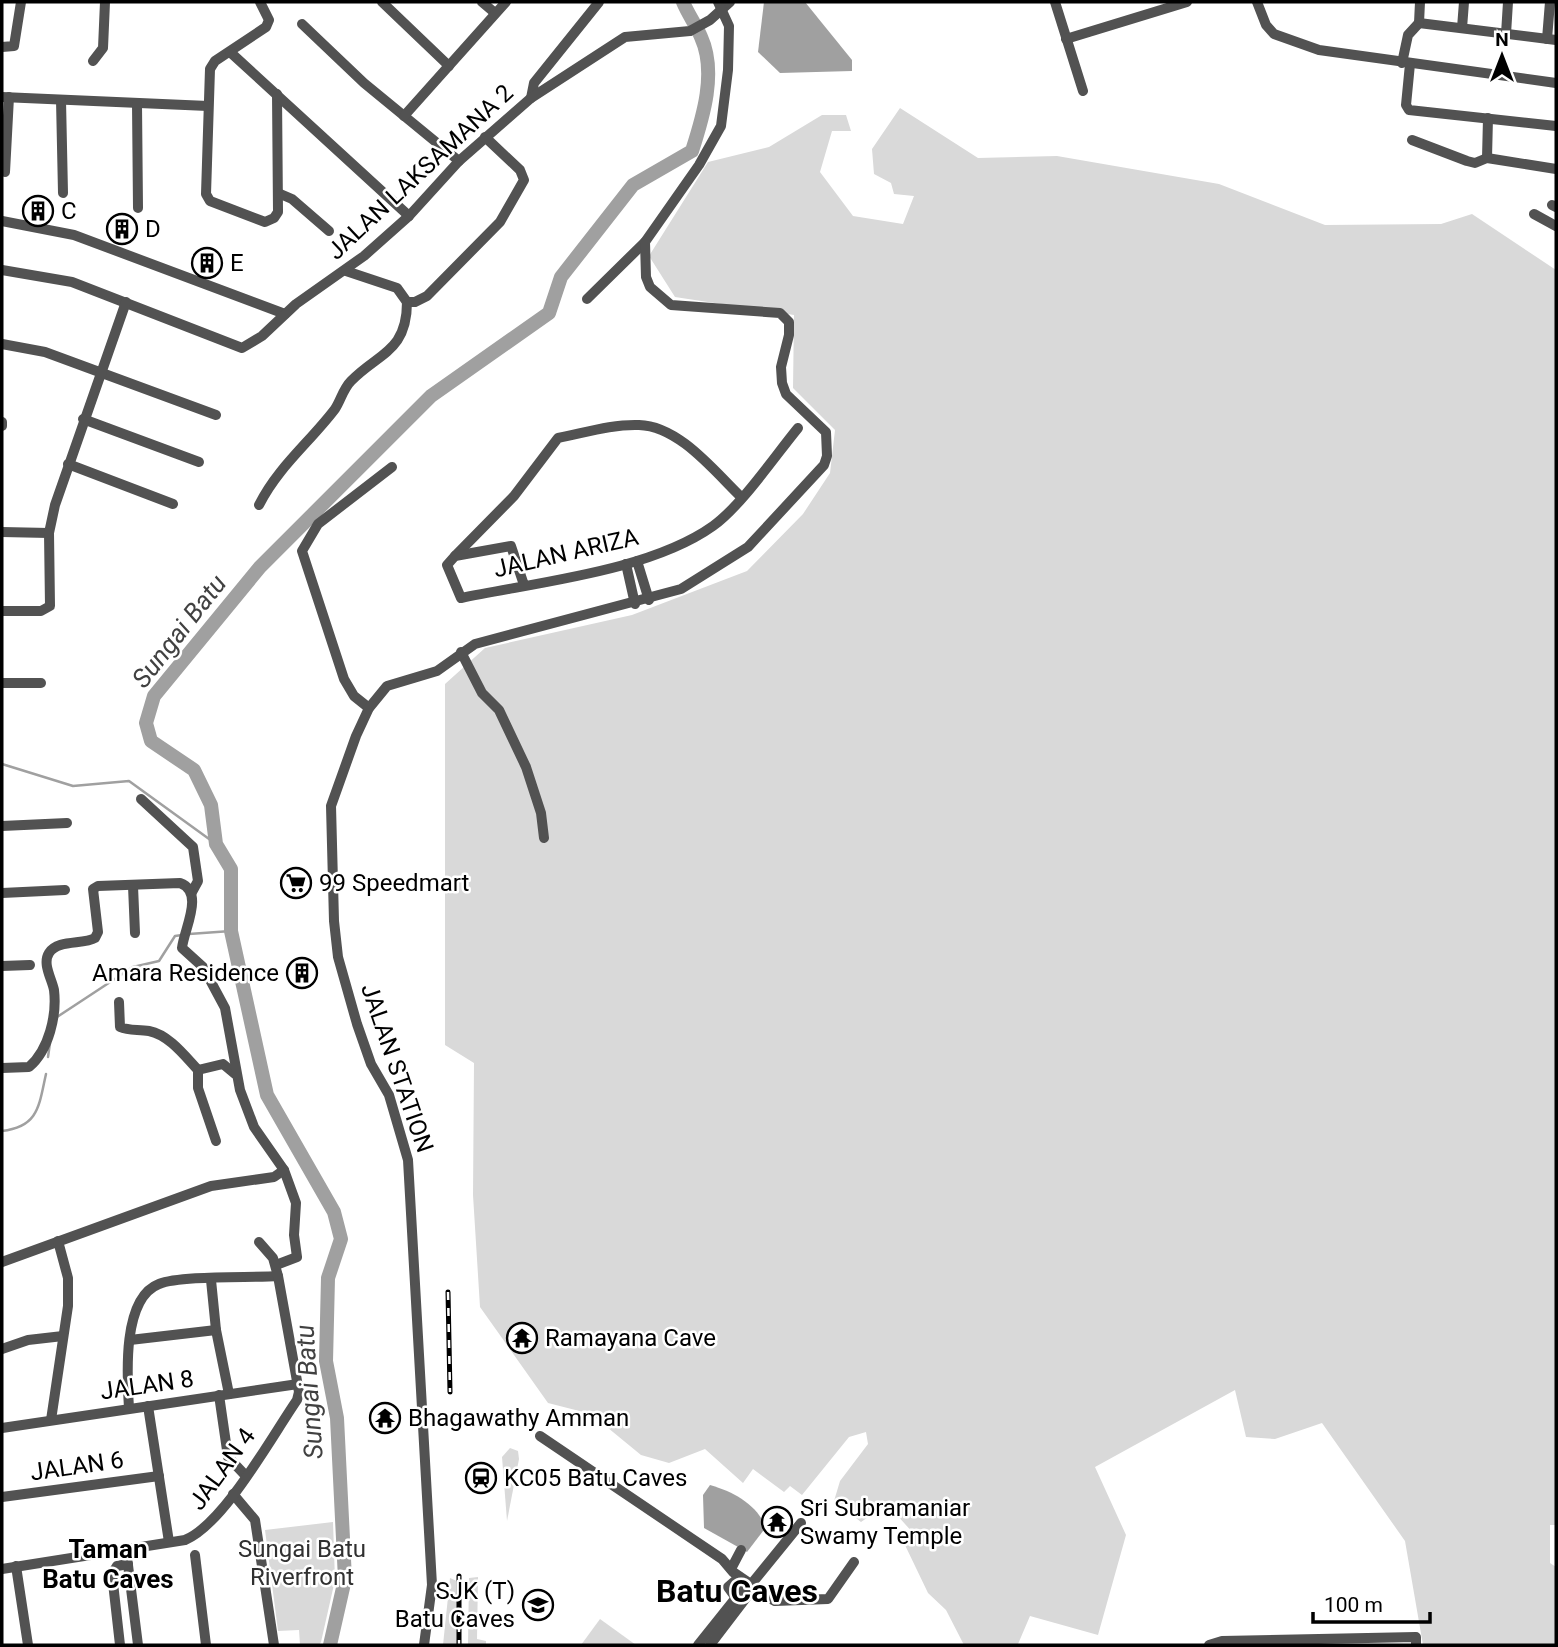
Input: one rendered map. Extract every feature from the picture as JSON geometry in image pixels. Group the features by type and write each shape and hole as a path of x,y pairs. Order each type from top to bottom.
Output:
{"street":[{"path":"2,47 15,46 21,2"},
{"path":"93,61 103,48 105,2"},
{"path":"260,2 269,20 266,27 210,69 206,194 210,201 265,222 274,218 278,212 277,94"},
{"path":"382,2 449,66"},
{"path":"482,2 495,13"},
{"path":"404,116 506,2"},
{"path":"531,97 534,83 600,2"},
{"name":"JALAN LAKSAMANA 2","path":"2,270 72,282 242,348 346,271 409,216 459,161 531,97 625,37 690,31 710,20 720,6 730,2"},
{"path":"1055,2 1083,91"},
{"path":"1066,39 1187,2"},
{"path":"1257,2 1266,25 1274,34 1287,41 1319,50 1556,83"},
{"path":"1420,2 1419,23 1408,35 1406,105 1409,110 1556,126"},
{"path":"1462,28 1464,2"},
{"path":"1506,34 1508,2"},
{"path":"1419,23 1551,40 1550,2"},
{"path":"587,299 645,242 699,165 721,126 728,70 729,26 720,6"},
{"path":"302,24 404,116 459,161"},
{"path":"230,52 409,216"},
{"path":"5,172 5,97 208,106"},
{"path":"61,100 63,192"},
{"path":"137,104 138,208"},
{"path":"1487,158 1488,118"},
{"path":"407,302 415,302 426,296 500,222 524,180 520,170 485,137"},
{"path":"1412,140 1455,159 1475,163 1487,158 1556,169"},
{"path":"278,193 292,199 329,231"},
{"path":"1534,214 1556,226"},
{"path":"2,221 74,235 285,314"},
{"name":"JALAN STATION","path":"424,1645 432,1585 408,1160 389,1095 371,1064 357,1024 338,957 334,921 331,806 369,708 387,686 437,671 461,652 512,632 635,604 681,589 748,547 824,465 828,444 826,432 786,394 782,383 781,367 789,335 789,322 780,313 671,305 650,287 646,277 645,242"},
{"path":"259,505 295,450 337,407 350,381 391,349 404,324 407,302 397,288 346,271"},
{"path":"2,611 48,608 49,533 68,464 125,302"},
{"path":"2,344 45,352 216,415"},
{"path":"83,419 199,462"},
{"path":"455,556 514,496 558,438 609,428 639,425 655,427 693,452 741,497"},
{"name":"JALAN ARIZA","path":"455,556 447,565 461,598 637,561 714,526 798,429"},
{"path":"68,464 173,505"},
{"path":"369,708 354,696 344,679 302,551 318,524 392,467"},
{"path":"2,532 49,533"},
{"path":"455,556 511,546 524,585"},
{"path":"637,561 649,600"},
{"path":"626,564 635,604"},
{"path":"461,652 482,693 499,710 526,767 538,802 544,838"},
{"path":"2,683 41,683"},
{"path":"141,799 193,847 198,881 191,891 183,950 203,967 225,1008 235,1074 254,1127 284,1170 296,1203 294,1235 297,1255 295,1259 275,1265"},
{"path":"2,826 67,823"},
{"path":"2,1068 29,1066 44,1051 49,1038 54,991 46,961 48,954 58,946 92,940 97,932 93,889 97,886 180,883 191,891"},
{"path":"133,886 135,933"},
{"path":"2,893 65,890"},
{"path":"2,966 30,965"},
{"path":"119,1002 120,1027 144,1030 166,1038 198,1070 198,1088 216,1141"},
{"path":"198,1070 223,1064 235,1074"},
{"path":"2,1262 211,1186 274,1177 284,1170"},
{"path":"51,1420 68,1278 58,1241"},
{"path":"259,1241 275,1265 298,1384"},
{"path":"129,1408 127,1376 130,1340 139,1300 148,1290 174,1280 278,1276"},
{"path":"211,1280 228,1457 246,1475"},
{"path":"130,1340 216,1330"},
{"path":"2,1349 27,1340 63,1336"},
{"name":"JALAN 8","path":"2,1428 298,1384"},
{"name":"JALAN 4","path":"2,1569 197,1535 207,1528 233,1494 297,1400 298,1384"},
{"path":"148,1406 169,1542"},
{"path":"540,1436 722,1559 749,1587 775,1601 828,1599 854,1562"},
{"name":"JALAN 6","path":"2,1497 159,1476"},
{"path":"233,1494 255,1520 274,1645"},
{"path":"710,1645 749,1587 801,1523"},
{"path":"126,1549 138,1645"},
{"path":"731,1569 741,1549"},
{"path":"195,1555 206,1645"},
{"path":"120,1645 113,1574 117,1566 128,1564"},
{"path":"16,1566 28,1645"},
{"path":"698,1645 736,1598 749,1587"},
{"path":"1209,1645 1222,1641 1416,1637 1416,1645"}],"green space":[{"path":"900,108 978,158 1057,156 1219,184 1325,225 1441,224 1472,214 1556,270 1556,1525 1550,1525 1550,1563 1556,1567 1556,1645 1423,1645 1405,1541 1322,1423 1275,1439 1246,1437 1235,1390 1095,1467 1126,1535 1098,1635 1030,1616 1018,1644 964,1645 946,1610 928,1593 904,1543 914,1534 887,1504 861,1522 834,1501 840,1481 868,1444 866,1432 849,1437 802,1495 790,1486 784,1492 753,1469 743,1483 705,1449 669,1463 641,1455 591,1414 548,1403 480,1307 473,1195 474,1063 445,1045 445,684 485,648 632,615 747,571 803,514 830,473 835,430 793,388 794,315 675,297 649,256 708,162 769,147 822,115 846,115 851,131 832,131 820,172 853,216 903,224 914,196 894,194 891,183 874,174 872,149"},
{"path":"510,1448 518,1451 519,1459 507,1521 502,1457"},
{"name":"Sungai Batu Riverfront","path":"333,1522 335,1580 321,1642 319,1645 300,1645 299,1630 278,1631 265,1530"},
{"path":"478,1577 477,1639 486,1641 486,1645 468,1645 469,1578"},
{"path":"450,1578 459,1582 458,1645 443,1645"},
{"path":"600,1619 636,1645 581,1645"}],"shaded area":[{"path":"764,2 805,2 852,60 852,71 780,73 758,52"},
{"path":"710,1485 743,1500 762,1519 766,1527 747,1552 704,1528 703,1495"}],"waterway":[{"name":"Sungai Batu","path":"330,1645 345,1579 337,1418 326,1361 328,1278 341,1239 334,1212 267,1095 231,931 231,869 216,844 211,805 194,770 151,741 146,723 154,696 260,567 431,396 549,313 561,277 633,185 692,151 707,94 708,65 701,37 683,2"},
{"path":"2,764 73,786 129,781 216,844"},
{"path":"189,934 231,931"},
{"path":"57,1017 133,967 159,961 175,936 182,935"},
{"path":"48,1057 50,1043"},
{"path":"2,1131 24,1125 35,1113 46,1074"}],"railway":[{"path":"448,1292 450,1392"},
{"path":"459,1576 459,1645"}],"place":[{"name":"C","path":"38,211"},
{"name":"D","path":"122,229"},
{"name":"E","path":"207,263"},
{"name":"99 Speedmart","path":"296,883"},
{"name":"Amara Residence","path":"302,973"},
{"name":"Ramayana Cave","path":"522,1338"},
{"name":"Bhagawathy Amman","path":"385,1418"},
{"name":"KC05 Batu Caves","path":"481,1478"},
{"name":"Sri Subramaniar Swamy Temple","path":"777,1522"},
{"name":"SJK (T) Batu Caves","path":"538,1605"}],"district":[{"name":"Taman Batu Caves","path":"108,1564"},
{"name":"Batu Caves","path":"737,1591"}]}
